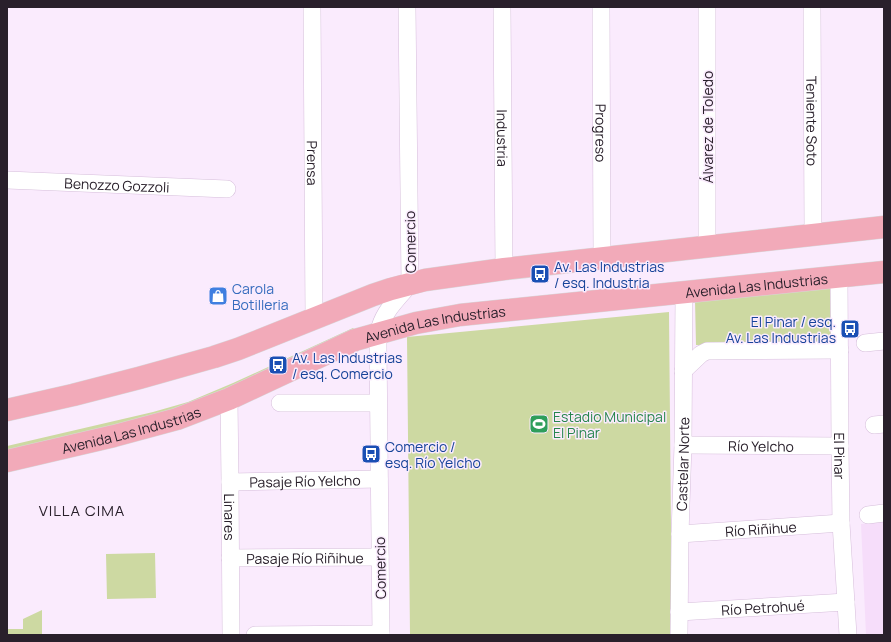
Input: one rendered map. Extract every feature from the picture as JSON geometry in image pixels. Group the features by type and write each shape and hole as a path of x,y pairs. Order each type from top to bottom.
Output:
{"main road":[{"path":"7,410 73,395 196,362 238,349 373,295 433,279 504,269 884,227"},
{"name":"Avenida Las Industrias","path":"7,461 114,436 177,419 229,399 343,345 363,337 416,323 460,315 884,272"}],"street":[{"name":"Prensa","path":"312,7 314,319"},
{"name":"Comercio","path":"381,635 378,333 383,318 410,284 407,7"},
{"name":"Industria","path":"502,7 504,269"},
{"name":"Progreso","path":"601,7 602,258"},
{"name":"Álvarez de Toledo","path":"707,7 707,247"},
{"name":"Teniente Soto","path":"812,7 813,235"},
{"name":"Benozzo Gozzoli","path":"7,180 227,189"},
{"name":"El Pinar","path":"839,276 841,523 848,635"},
{"name":"Castelar Norte","path":"679,635 684,293"},
{"path":"865,343 884,341"},
{"path":"683,372 701,354 707,351 840,350"},
{"name":"Linares","path":"229,399 231,635"},
{"path":"280,404 378,403"},
{"name":"Río Yelcho","path":"682,445 840,446"},
{"name":"Pasaje Río Yelcho","path":"230,482 379,479"},
{"name":"Río Riñihue","path":"680,534 841,523"},
{"name":"Pasaje Río Riñihue","path":"230,558 380,557"},
{"name":"Río Petrohué","path":"679,612 846,602"},
{"path":"255,635 381,635"}],"shaded area":[{"path":"884,522 884,635 866,635 861,524"}],"green space":[{"path":"831,281 831,343 696,345 695,300"},
{"name":"Estadio Municipal El Pinar","path":"669,312 672,635 410,635 407,337"},
{"path":"353,328 358,333 196,406 7,454 7,446 153,412 188,402"},
{"path":"155,553 156,598 107,599 106,554"},
{"path":"42,610 42,635 7,635 7,629 23,629 23,619"}],"place":[{"name":"Av. Las Industrias / esq. Industria","path":"540,274"},
{"name":"Carola Botilleria","path":"218,296"},
{"name":"El Pinar / esq. Av. Las Industrias","path":"850,329"},
{"name":"Av. Las Industrias / esq. Comercio","path":"278,365"},
{"name":"Estadio Municipal El Pinar","path":"539,424"},
{"name":"Comercio / esq. Río Yelcho","path":"371,454"}],"district":[{"name":"VILLA CIMA","path":"82,510"}]}
